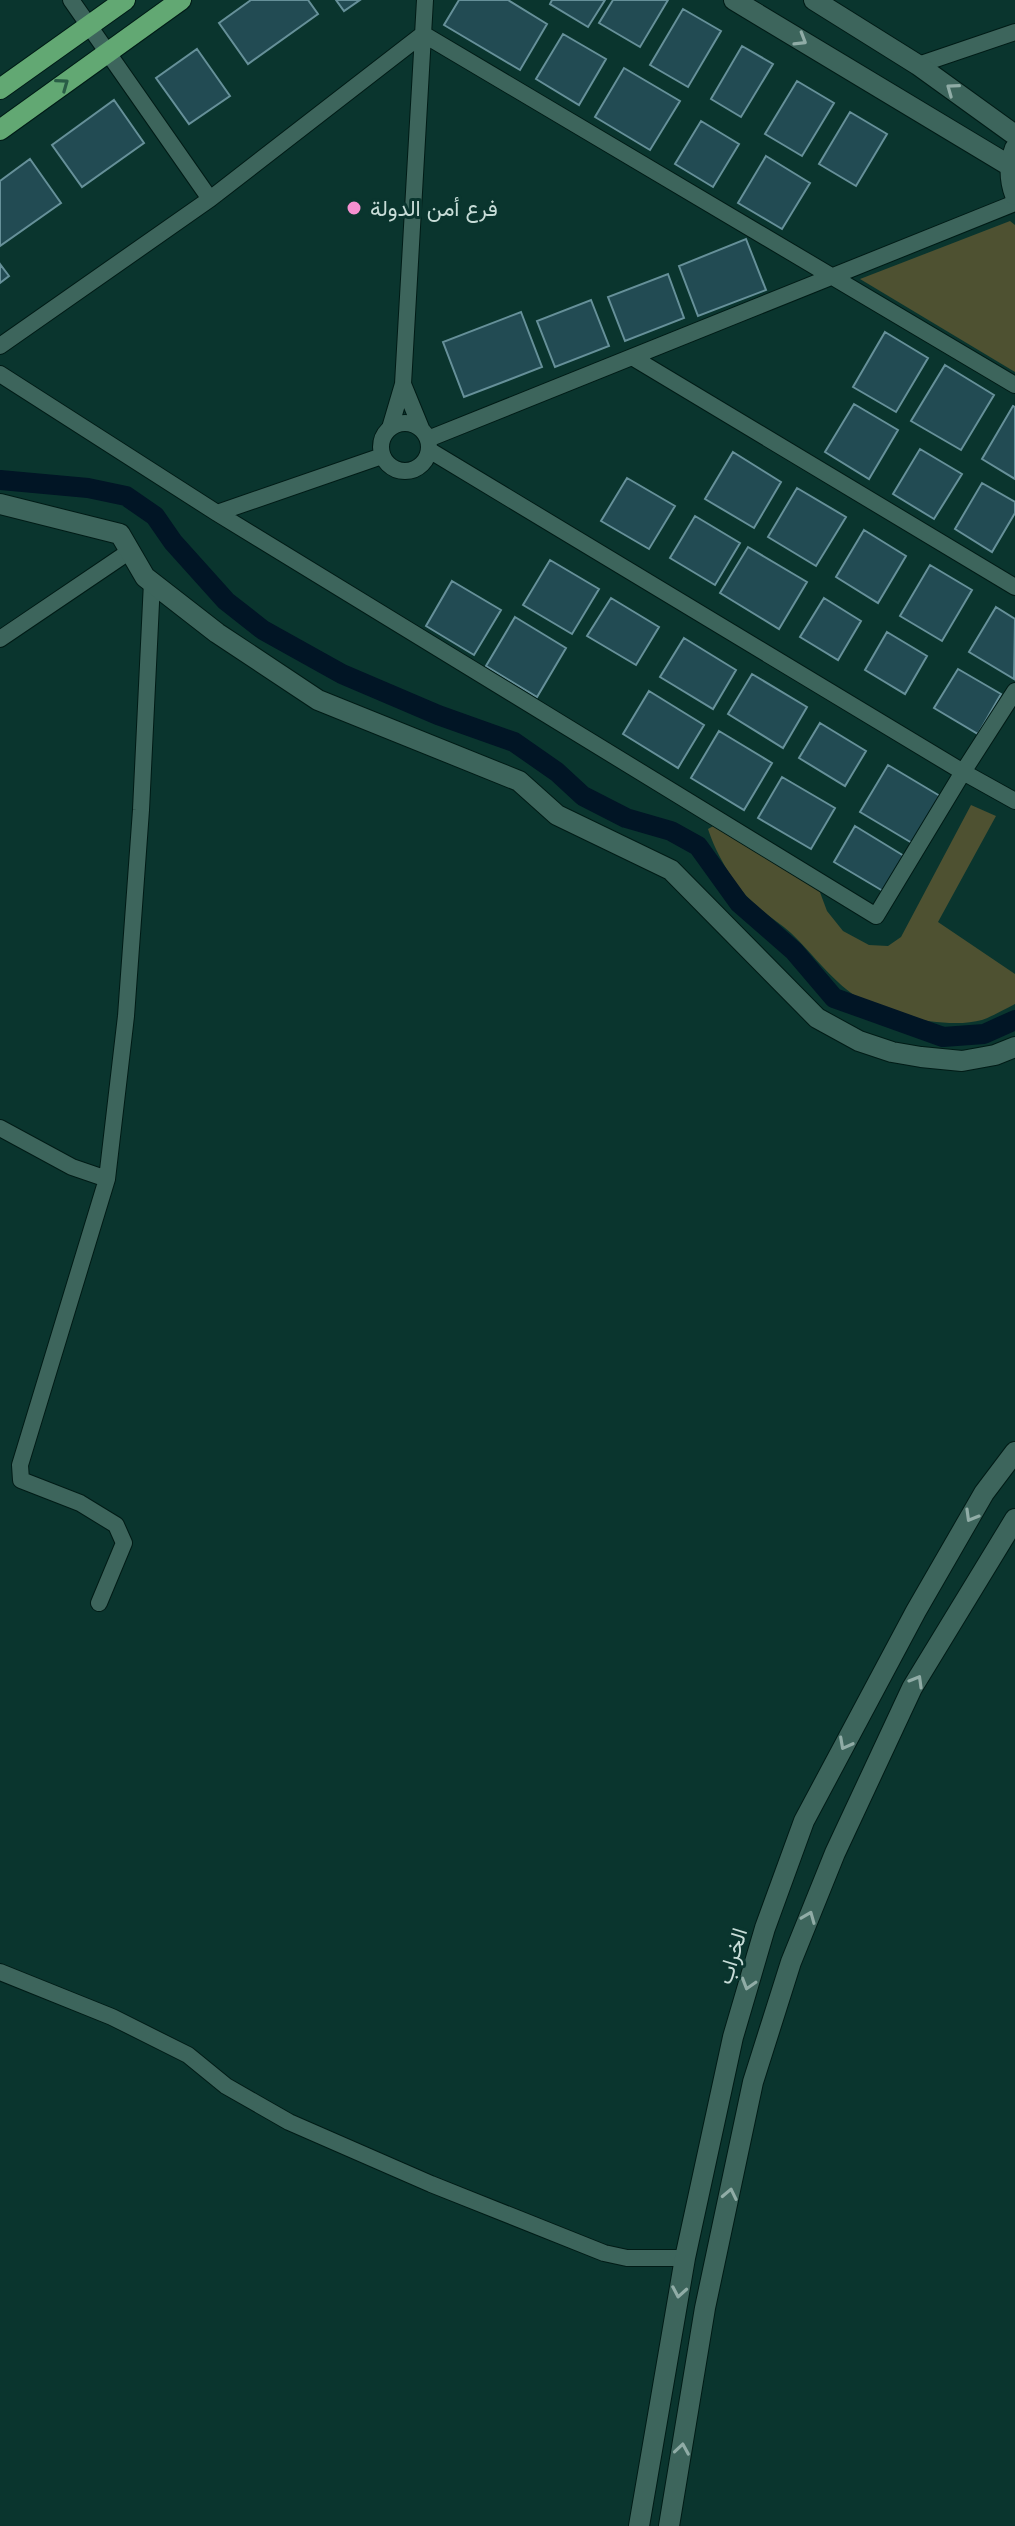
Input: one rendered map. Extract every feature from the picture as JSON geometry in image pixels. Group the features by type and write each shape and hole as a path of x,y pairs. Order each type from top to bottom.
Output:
{"main road":[{"path":"0,89 125,0"},
{"path":"0,130 181,0"},
{"path":"734,0 1012,157 1011,185 1015,195"},
{"path":"814,0 918,65 1015,135"},
{"path":"0,504 120,534 145,577 217,633 318,700 519,781 557,815 671,870 817,1018 845,1033 892,1052 962,1061 995,1055 1015,1047"},
{"name":"الخراب","path":"639,2526 685,2258 733,2037 765,1928 804,1821 916,1611 984,1493 1015,1452"},
{"path":"669,2526 705,2308 753,2082 791,1962 835,1853 912,1688 1015,1519"}],"street":[{"path":"71,0 210,199"},
{"path":"425,0 403,384 390,428 381,441 382,456 393,468 401,471 417,468 465,473"},
{"path":"918,65 1015,32"},
{"path":"0,346 210,199 423,34"},
{"path":"423,34 1015,385"},
{"path":"426,439 1015,203"},
{"path":"632,357 1015,587"},
{"path":"0,374 217,513 876,916 1015,691"},
{"path":"403,384 426,439 427,457 417,468"},
{"path":"390,428 405,423 465,473 1015,801"},
{"path":"217,513 382,456"},
{"path":"0,639 130,551"},
{"path":"99,1603 124,1543 116,1525 80,1503 21,1480 20,1465 107,1179 127,1000 141,810 152,582"},
{"path":"0,1128 72,1167 107,1179"},
{"path":"0,1972 112,2017 188,2055 226,2086 289,2122 445,2190 604,2253 627,2258 685,2258"}],"green space":[{"path":"1010,221 1015,225 1015,372 860,279"},
{"path":"971,805 996,816 938,922 1015,974 1015,1004 982,1020 969,1022 938,1022 904,1016 874,1006 852,993 833,978 791,933 749,899 721,860 708,829 715,825 818,887 827,911 843,931 869,945 888,946 901,937"}],"building":[{"path":"251,0 308,0 318,14 248,64 219,23"},
{"path":"336,0 360,0 344,11"},
{"path":"459,0 508,0 547,24 520,70 444,25"},
{"path":"552,0 605,0 588,27 550,4"},
{"path":"613,0 668,0 640,47 599,23"},
{"path":"683,9 721,31 688,87 650,65"},
{"path":"563,34 606,59 579,105 536,79"},
{"path":"742,46 773,64 741,117 711,99"},
{"path":"197,49 230,96 189,124 156,78"},
{"path":"624,68 680,101 650,150 595,117"},
{"path":"797,81 834,103 802,156 765,134"},
{"path":"114,100 144,143 82,187 52,145"},
{"path":"850,112 887,134 856,186 819,164"},
{"path":"701,121 739,144 713,187 675,164"},
{"path":"766,156 810,183 782,229 738,203"},
{"path":"30,159 61,203 0,246 0,181"},
{"path":"746,239 766,290 698,316 679,266"},
{"path":"0,264 9,276 0,283"},
{"path":"668,274 684,318 625,341 608,297"},
{"path":"591,300 609,346 555,367 537,321"},
{"path":"521,312 542,367 464,397 443,342"},
{"path":"885,332 928,358 896,412 853,387"},
{"path":"945,365 994,395 961,450 911,421"},
{"path":"854,404 898,430 869,479 825,452"},
{"path":"1015,407 1015,479 982,459"},
{"path":"920,449 962,474 934,519 893,494"},
{"path":"733,452 781,482 754,528 705,499"},
{"path":"627,478 675,506 649,549 601,521"},
{"path":"982,483 1015,502 1015,513 992,552 955,529"},
{"path":"797,488 846,517 816,566 768,537"},
{"path":"695,516 740,543 715,585 670,558"},
{"path":"864,530 906,556 878,603 836,577"},
{"path":"748,547 807,582 779,629 720,593"},
{"path":"550,560 599,589 572,634 523,605"},
{"path":"930,565 972,590 942,641 900,616"},
{"path":"452,581 501,610 474,655 426,626"},
{"path":"611,598 659,627 636,665 587,636"},
{"path":"824,598 861,621 838,660 800,637"},
{"path":"996,607 1015,619 1014,679 969,652"},
{"path":"515,617 566,648 537,697 486,666"},
{"path":"887,632 927,656 905,694 865,670"},
{"path":"684,638 736,670 713,709 660,677"},
{"path":"958,669 1001,694 978,734 934,708"},
{"path":"752,674 807,707 783,748 728,714"},
{"path":"649,691 704,725 678,768 623,734"},
{"path":"820,723 866,751 845,786 799,758"},
{"path":"719,731 772,763 744,810 691,778"},
{"path":"888,765 945,799 917,846 860,812"},
{"path":"782,777 835,808 811,849 758,818"},
{"path":"855,826 909,859 888,894 834,862"}],"waterway":[{"path":"0,480 88,488 126,496 155,516 173,542 226,601 263,630 342,674 438,715 514,742 557,772 583,796 626,818 671,831 698,846 739,903 794,951 834,998 943,1037 984,1034 1015,1020"}],"place":[{"name":"فرع أمن الدولة","path":"354,208"}]}
